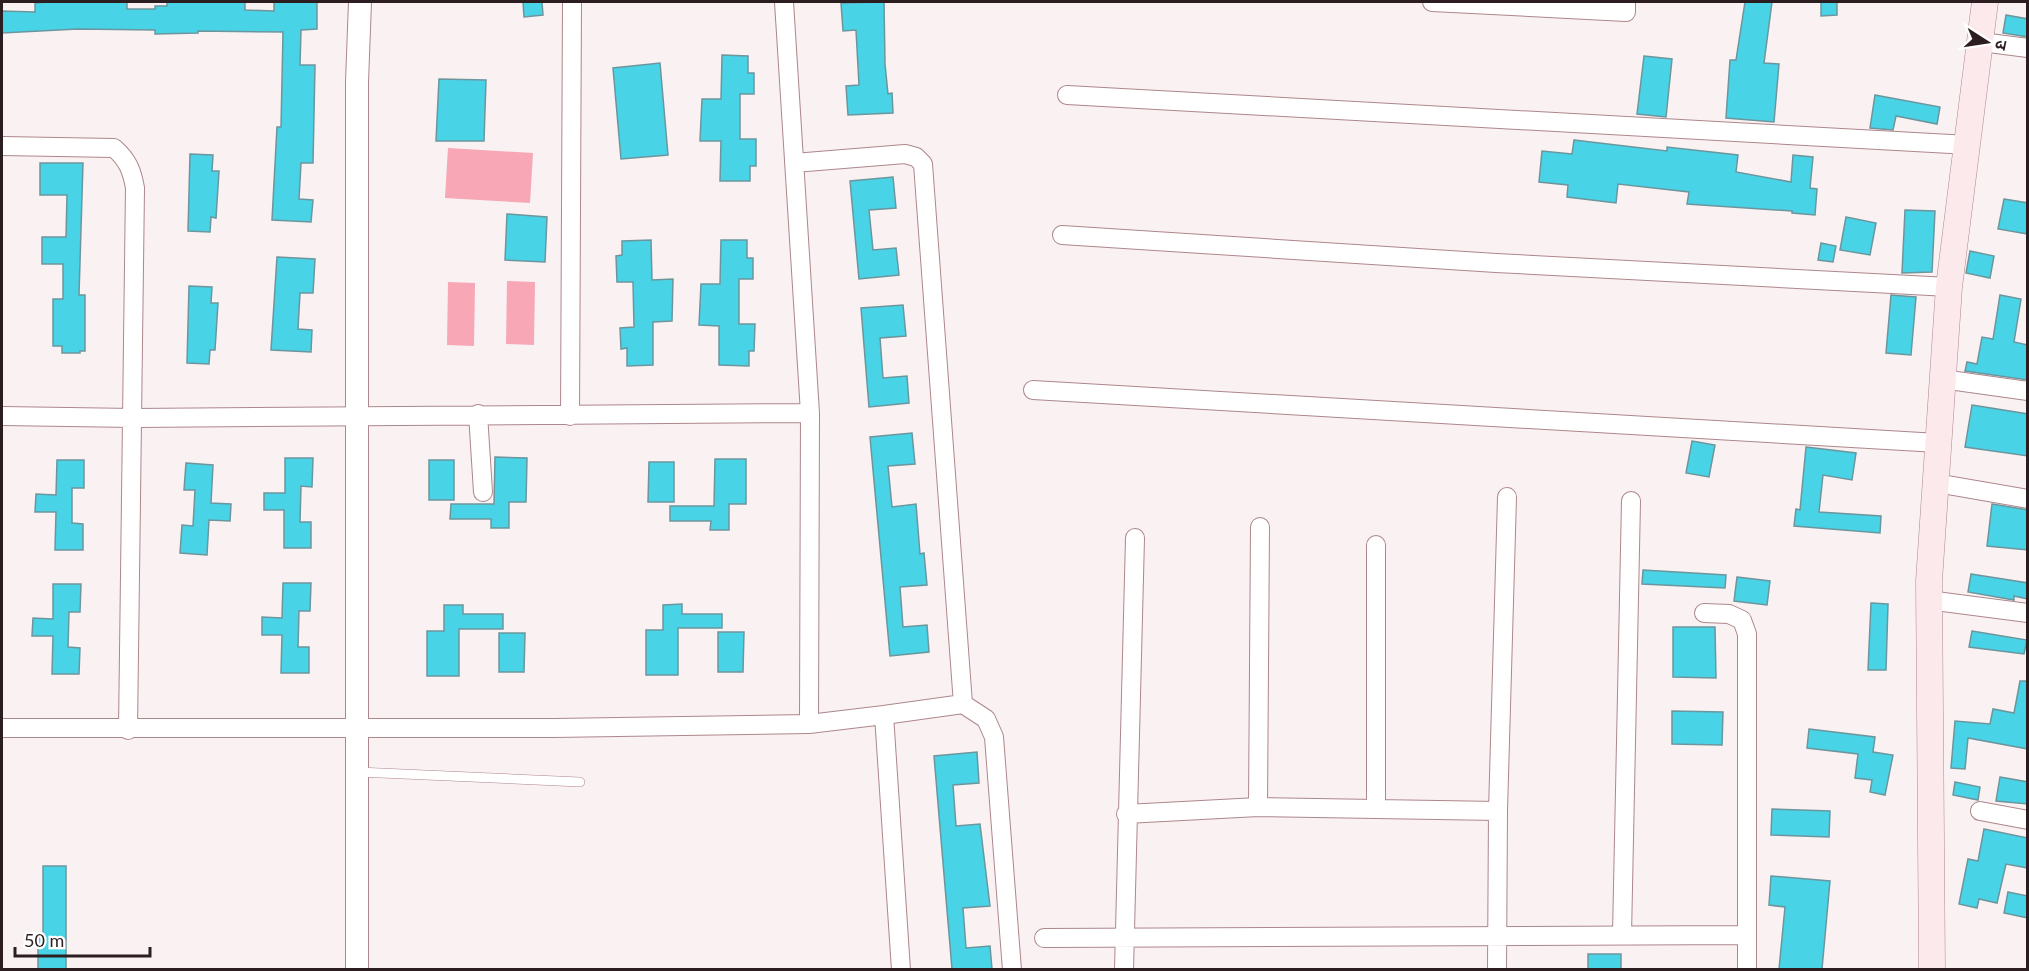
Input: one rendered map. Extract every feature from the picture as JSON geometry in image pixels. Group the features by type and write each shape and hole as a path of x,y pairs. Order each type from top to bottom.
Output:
{"main road":[{"path":"1932,969 1928,600 1949,287 1969,145 1985,2"}],"street":[{"path":"357,969 357,82 360,2"},
{"path":"570,416 572,2"},
{"path":"784,2 810,413 809,724"},
{"path":"1432,2 1626,12 1626,2"},
{"path":"1981,42 2028,48"},
{"path":"1067,95 1969,145"},
{"path":"2,146 114,148 125,157 132,170 135,188 128,730"},
{"path":"794,163 905,154 916,157 923,164 922,179 963,704"},
{"path":"1062,235 1496,263 1949,287"},
{"path":"1942,379 2028,391"},
{"path":"1033,390 1938,443"},
{"path":"2,416 133,418 810,413"},
{"path":"478,414 483,492"},
{"path":"1936,483 2028,500"},
{"path":"1497,969 1498,811 1507,497"},
{"path":"1622,935 1631,501"},
{"path":"1258,807 1260,526"},
{"path":"1124,969 1126,814 1135,538"},
{"path":"1376,546 1376,809"},
{"path":"1928,600 2028,612"},
{"path":"1704,613 1737,617 1742,620 1747,634 1747,969"},
{"path":"2,728 357,729 809,724 963,704 986,719 994,737 1012,969"},
{"path":"884,715 901,969"},
{"path":"1126,814 1258,807 1498,811"},
{"path":"1980,811 2028,820"},
{"path":"1044,938 1747,935"}],"lane":[{"path":"357,772 580,782"}],"shaded area":[{"path":"448,148 533,153 530,203 445,198"},
{"path":"507,281 535,282 534,345 506,344"},
{"path":"448,282 475,283 474,346 447,345"}],"building":[{"path":"127,2 127,9 155,9 155,6 167,6 167,2 245,2 245,10 274,11 274,2 317,2 317,29 301,30 300,65 315,65 313,163 301,163 299,199 313,200 311,222 272,220 277,127 281,127 283,32 198,31 198,33 155,34 155,30 78,29 2,33 2,11 35,12 35,3"},
{"path":"523,2 542,2 543,15 524,17"},
{"path":"884,2 885,64 888,94 892,93 893,113 848,115 846,86 859,85 856,30 843,31 841,3"},
{"path":"1745,2 1772,2 1764,63 1779,64 1774,122 1726,118 1730,60 1736,60"},
{"path":"1821,2 1837,2 1837,15 1821,16"},
{"path":"2006,15 2028,19 2028,37 2003,33"},
{"path":"722,55 748,56 748,73 754,73 754,94 740,94 740,139 756,139 756,166 750,166 750,181 720,181 721,141 700,141 702,99 721,99"},
{"path":"1644,56 1672,59 1666,117 1637,114"},
{"path":"660,63 668,155 621,159 613,68"},
{"path":"439,79 486,80 484,141 436,141"},
{"path":"1875,95 1940,107 1937,124 1896,116 1893,130 1870,128"},
{"path":"1574,140 1667,151 1667,147 1738,155 1736,172 1791,182 1793,155 1813,157 1810,188 1817,189 1815,215 1792,213 1792,211 1687,204 1689,192 1618,184 1616,203 1567,197 1568,185 1539,182 1542,151 1572,154"},
{"path":"190,154 213,155 212,171 219,171 216,218 211,217 210,232 188,231"},
{"path":"40,163 83,163 79,295 85,295 85,351 80,351 80,353 62,353 62,346 53,346 53,299 63,299 63,264 42,264 42,237 66,237 67,195 40,195"},
{"path":"893,177 896,208 869,210 873,250 896,248 899,275 859,279 850,181"},
{"path":"2004,199 2028,203 2028,234 1998,229"},
{"path":"1905,210 1935,211 1932,272 1902,273"},
{"path":"507,214 547,217 545,262 505,260"},
{"path":"1846,217 1876,223 1870,255 1840,250"},
{"path":"651,240 652,280 673,279 672,321 653,322 653,365 627,366 627,348 621,349 620,328 634,327 633,282 617,282 616,256 622,255 622,241"},
{"path":"721,240 747,240 747,258 753,258 753,279 739,279 739,324 755,324 754,351 749,351 749,366 719,365 719,326 699,325 701,284 720,284"},
{"path":"1821,243 1836,246 1833,262 1818,260"},
{"path":"1970,251 1994,256 1990,278 1966,273"},
{"path":"277,257 315,259 313,293 300,293 298,329 312,330 311,352 271,350"},
{"path":"189,286 212,287 211,303 218,303 215,350 210,350 209,364 187,363"},
{"path":"1891,295 1916,297 1911,355 1886,353"},
{"path":"2000,295 2021,299 2014,342 2028,345 2028,380 1965,371 1967,362 1977,364 1982,337 1993,339"},
{"path":"903,305 906,336 880,338 883,378 907,376 909,403 869,407 861,308"},
{"path":"1972,405 2028,414 2028,456 1965,447"},
{"path":"912,433 915,464 888,466 892,507 916,504 920,554 924,553 927,585 900,587 903,627 927,625 929,652 890,656 870,437"},
{"path":"1692,441 1715,445 1709,477 1686,473"},
{"path":"1806,447 1856,453 1852,480 1823,475 1819,512 1881,516 1880,533 1794,526 1796,509 1800,510"},
{"path":"495,457 527,458 526,502 509,502 509,528 491,528 491,519 450,519 451,504 494,504"},
{"path":"285,458 313,458 312,487 301,486 300,522 311,522 311,548 284,548 284,510 264,510 264,493 285,493"},
{"path":"715,459 746,459 746,504 729,504 729,530 710,530 711,521 670,521 670,506 714,506"},
{"path":"57,460 84,460 84,488 72,488 72,523 83,524 83,550 55,550 56,512 35,512 36,494 56,495"},
{"path":"429,460 454,460 454,500 429,500"},
{"path":"649,462 674,462 674,502 648,502"},
{"path":"186,463 213,465 211,503 231,504 230,521 209,520 207,555 180,553 182,525 193,526 195,490 184,490"},
{"path":"1992,504 2028,510 2028,550 1987,546"},
{"path":"1643,570 1726,575 1725,588 1642,584"},
{"path":"1971,574 2028,583 2028,599 2014,596 2014,600 1968,592"},
{"path":"1737,577 1770,581 1767,605 1734,601"},
{"path":"283,583 311,583 310,611 299,611 298,647 309,647 309,673 281,673 282,635 262,635 262,617 282,618"},
{"path":"53,584 81,584 80,612 69,612 68,647 80,648 79,674 52,674 53,636 32,636 33,618 53,619"},
{"path":"1871,603 1888,604 1886,670 1868,670"},
{"path":"682,604 682,614 722,614 722,628 678,628 678,675 646,675 646,630 663,630 663,605"},
{"path":"444,605 463,605 463,614 503,614 503,629 459,629 459,676 427,676 427,631 444,631"},
{"path":"1673,627 1715,627 1716,678 1673,677"},
{"path":"1972,631 2027,640 2024,654 1969,647"},
{"path":"718,632 744,632 743,672 718,672"},
{"path":"499,633 525,633 524,672 499,672"},
{"path":"2020,681 2028,681 2028,749 1968,738 1965,769 1951,768 1955,721 1990,724 1993,709 2014,713"},
{"path":"1672,711 1723,712 1722,745 1672,744"},
{"path":"1809,729 1875,737 1873,752 1893,755 1885,795 1870,792 1872,780 1855,778 1858,754 1807,748"},
{"path":"977,752 979,783 953,785 956,826 980,824 990,906 963,908 966,948 990,946 992,969 952,969 934,756"},
{"path":"2000,777 2028,782 2028,804 1996,801"},
{"path":"1955,782 1980,787 1978,800 1953,795"},
{"path":"1772,809 1830,811 1829,837 1771,835"},
{"path":"1984,829 2028,838 2028,868 2006,864 1997,903 1979,899 1977,908 1959,904 1968,859 1978,861"},
{"path":"43,866 66,866 66,969 38,969 38,938 43,938"},
{"path":"1771,876 1830,881 1822,969 1779,969 1785,907 1769,905"},
{"path":"2008,892 2028,896 2028,918 2004,913"},
{"path":"1588,954 1621,954 1621,969 1588,969"}]}
